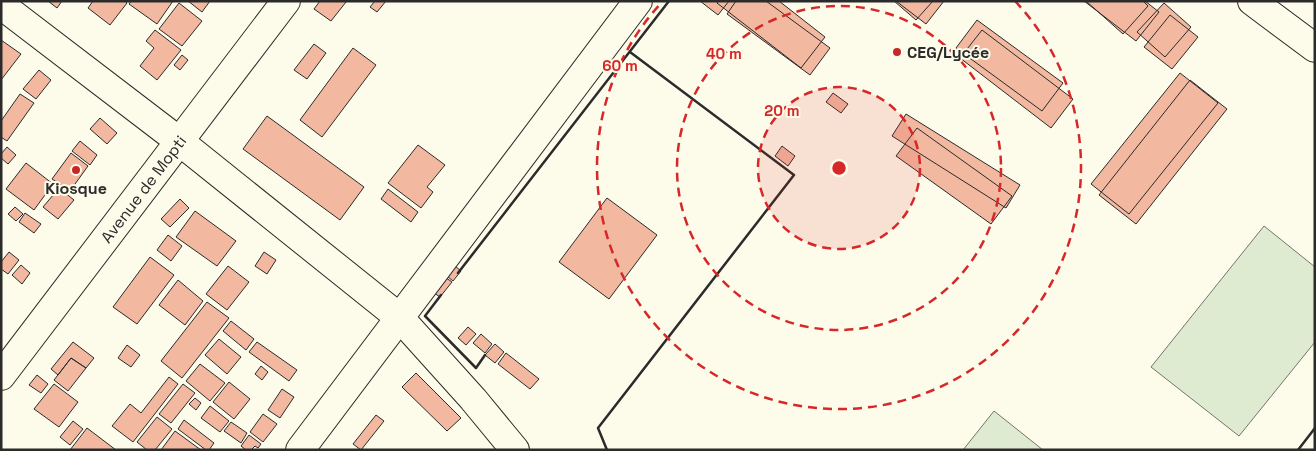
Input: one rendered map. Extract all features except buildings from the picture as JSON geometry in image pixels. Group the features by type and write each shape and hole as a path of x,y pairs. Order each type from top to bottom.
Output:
{"street":[{"name":"Avenue de Mopti","path":"1,376 286,1"},
{"path":"1252,1 1315,48"},
{"path":"300,450 632,4"},
{"path":"1,5 179,141 400,318 473,399 515,450"}],"green space":[{"path":"1264,226 1315,267 1315,342 1239,436 1151,367"},
{"path":"994,411 1043,450 963,450"}],"wall":[{"path":"458,273 669,1"},
{"path":"607,450 598,428 794,175 630,52"},
{"path":"441,295 425,316 476,368 485,355"},
{"path":"1298,450 1315,428"}],"place":[{"name":"CEG/Lycée","path":"897,52"},
{"name":"Kiosque","path":"76,170"}]}
